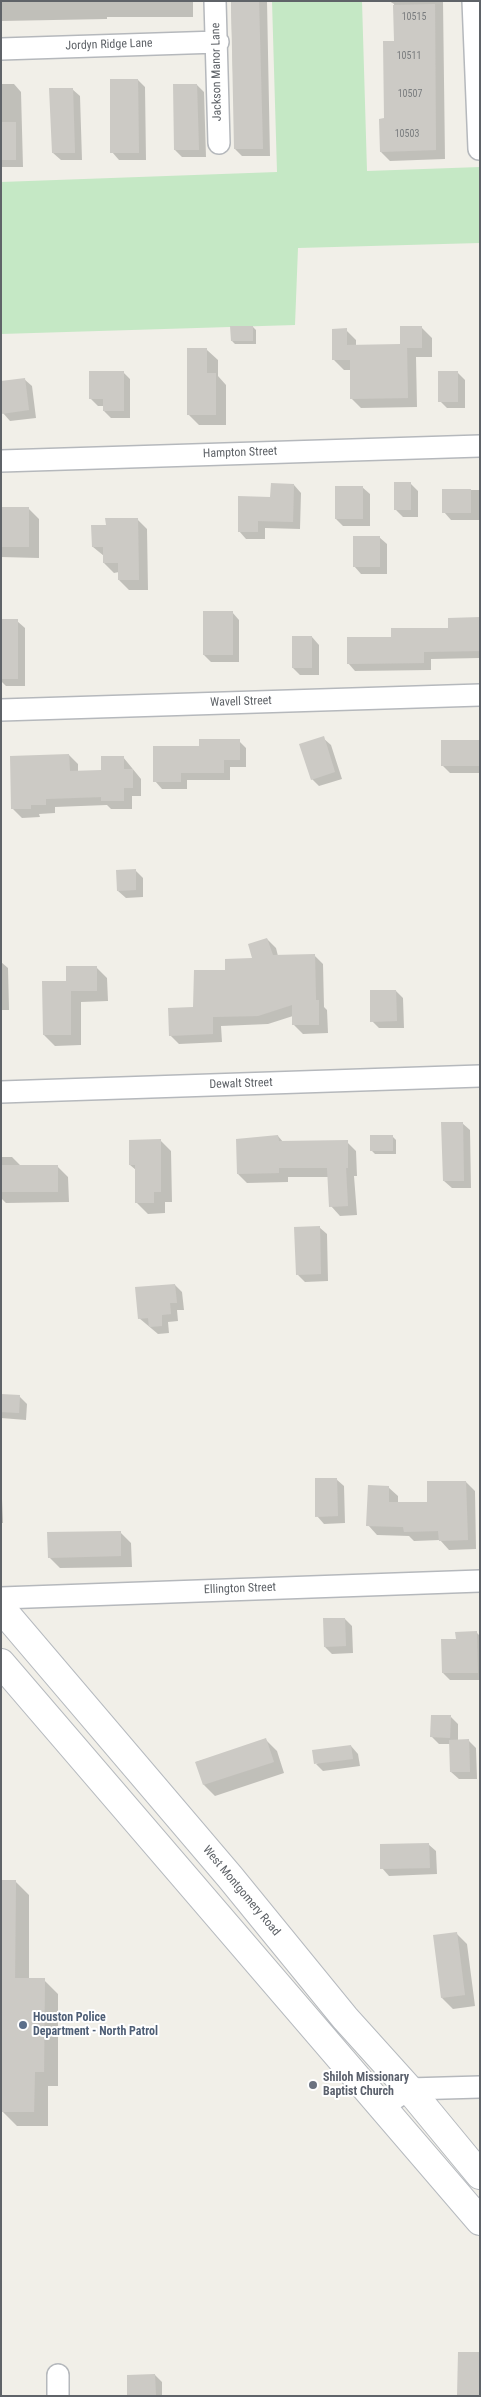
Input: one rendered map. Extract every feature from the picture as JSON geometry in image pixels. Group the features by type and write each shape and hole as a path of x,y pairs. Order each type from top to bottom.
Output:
{"main road":[{"name":"West Montgomery Road","path":"1,1608 230,1877 345,2018 409,2089 479,2174"},
{"path":"1,1663 480,2221"},
{"path":"205,1899 230,1877"},
{"path":"455,2192 479,2174"}],"street":[{"name":"Jackson Manor Lane","path":"215,1 218,42 219,143"},
{"path":"473,1 479,148"},
{"name":"Jordyn Ridge Lane","path":"1,49 218,42"},
{"name":"Hampton Street","path":"1,461 480,446"},
{"name":"Wavell Street","path":"1,710 480,695"},
{"name":"Dewalt Street","path":"1,1092 480,1076"},
{"name":"Ellington Street","path":"1,1598 480,1581"},
{"path":"382,2107 409,2089 480,2087"}],"green space":[{"path":"272,1 362,1 367,171 480,167 480,243 298,248 295,325 1,334 1,182 277,172"}],"building":[{"path":"231,1 259,1 263,149 234,149"},
{"path":"435,4 436,150 380,152 379,119 384,118 383,41 394,41 393,5"},
{"path":"110,79 138,79 139,153 110,153"},
{"path":"173,84 197,84 199,150 174,150"},
{"path":"49,88 73,88 75,153 52,153"},
{"path":"1,122 16,122 16,160 1,160"},
{"path":"230,326 253,326 253,341 231,341"},
{"path":"400,326 422,326 422,348 407,348 408,398 350,399 350,360 332,360 332,329 347,328 347,345 400,344"},
{"path":"187,348 207,348 207,373 216,373 216,415 187,415"},
{"path":"89,371 124,371 124,411 103,411 103,399 89,399"},
{"path":"438,371 458,371 458,402 438,402"},
{"path":"25,378 29,410 1,414 1,381"},
{"path":"394,482 411,482 411,510 394,510"},
{"path":"271,483 294,484 293,522 258,521 258,532 238,532 238,496 270,497"},
{"path":"335,486 363,486 363,519 335,519"},
{"path":"442,489 471,489 471,513 442,513"},
{"path":"1,507 29,507 29,547 1,547"},
{"path":"105,518 138,518 139,580 118,580 118,563 103,563 103,547 92,547 91,525 106,525"},
{"path":"353,536 380,536 380,567 353,567"},
{"path":"203,611 233,611 233,655 203,655"},
{"path":"480,617 480,651 424,652 424,663 347,664 347,637 391,637 391,628 448,628 448,618"},
{"path":"1,619 18,619 18,679 1,679"},
{"path":"292,636 312,636 312,668 292,668"},
{"path":"324,736 335,772 311,780 299,744"},
{"path":"199,739 240,739 240,760 224,760 224,773 181,773 181,782 153,782 153,746 199,746"},
{"path":"441,740 479,740 479,766 441,766"},
{"path":"69,754 70,771 101,770 101,756 124,756 124,769 133,769 133,788 124,788 124,801 101,801 101,797 46,799 46,805 31,805 31,809 11,809 10,756"},
{"path":"136,869 136,890 117,891 116,870"},
{"path":"267,938 273,955 315,954 316,1000 319,1000 319,1025 292,1025 292,1005 258,1016 213,1017 213,1034 169,1036 168,1008 193,1007 194,970 225,970 225,959 252,958 248,944"},
{"path":"66,966 97,966 97,991 71,991 71,1035 43,1035 42,981 66,981"},
{"path":"370,990 396,990 397,1021 370,1022"},
{"path":"441,1122 463,1122 464,1181 443,1181"},
{"path":"278,1135 279,1141 348,1140 348,1168 346,1168 348,1206 329,1207 327,1168 279,1168 279,1173 237,1174 236,1139"},
{"path":"370,1135 393,1135 393,1151 370,1151"},
{"path":"161,1139 161,1192 154,1192 154,1203 135,1203 135,1165 129,1165 129,1140"},
{"path":"1,1165 58,1165 58,1192 1,1192"},
{"path":"320,1226 321,1274 296,1275 294,1227"},
{"path":"175,1284 177,1303 170,1303 171,1314 162,1315 162,1326 149,1327 148,1318 138,1319 135,1287"},
{"path":"1,1394 20,1395 19,1413 1,1412"},
{"path":"315,1478 337,1478 338,1516 315,1517"},
{"path":"427,1481 466,1481 468,1540 439,1541 438,1531 404,1532 403,1527 366,1526 368,1485 389,1486 389,1502 427,1502"},
{"path":"121,1531 121,1556 48,1558 47,1532"},
{"path":"323,1618 345,1618 346,1646 324,1647"},
{"path":"477,1631 478,1673 442,1673 441,1639 456,1639 455,1632"},
{"path":"431,1715 451,1715 450,1738 430,1737"},
{"path":"266,1738 274,1762 203,1785 195,1762"},
{"path":"469,1739 470,1772 450,1772 449,1740"},
{"path":"351,1745 353,1759 314,1764 312,1750"},
{"path":"429,1843 430,1868 380,1869 380,1844"},
{"name":"Houston Police Department - North Patrol","path":"1,1880 16,1880 15,1978 45,1978 44,2072 35,2072 34,2112 2,2112"},
{"path":"457,1932 465,1995 441,1998 433,1935"},
{"path":"458,2352 480,2352 480,2396 457,2396"},
{"path":"155,2374 156,2396 127,2396 127,2375"}],"place":[{"name":"Houston Police Department - North Patrol","path":"23,2025"},
{"name":"Shiloh Missionary Baptist Church","path":"313,2085"}]}
